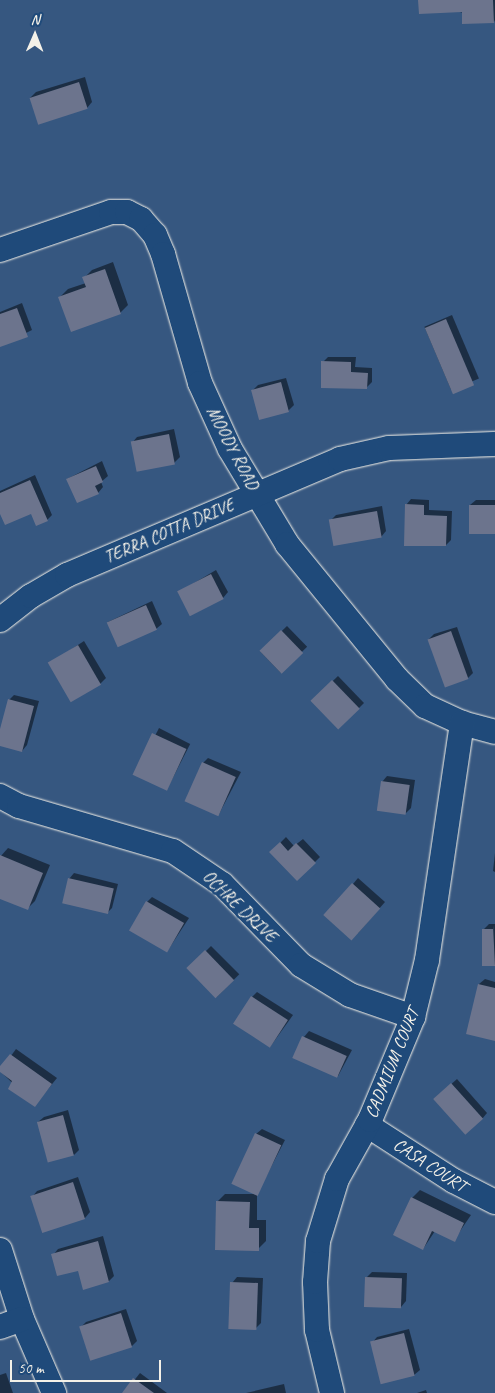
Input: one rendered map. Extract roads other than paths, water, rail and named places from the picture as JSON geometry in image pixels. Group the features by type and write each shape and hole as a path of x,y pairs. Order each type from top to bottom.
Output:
{"street":[{"name":"MOODY ROAD","path":"0,250 111,212 126,212 141,219 155,235 163,254 200,383 230,449 287,544 397,679 425,706 462,724 495,732"},
{"name":"TERRA COTTA DRIVE","path":"0,620 31,596 68,575 340,459 388,448 495,444"},
{"name":"CADMIUM COURT","path":"332,1393 317,1330 315,1282 318,1241 337,1179 367,1125 396,1065 414,1017 427,960 462,724"},
{"name":"OCHRE DRIVE","path":"0,796 20,806 173,851 222,884 286,952 309,970 350,995 414,1017"},
{"name":"CASA COURT","path":"367,1125 454,1181 495,1202"},
{"path":"0,1250 22,1319 54,1393"},
{"path":"0,1327 22,1319"}]}
